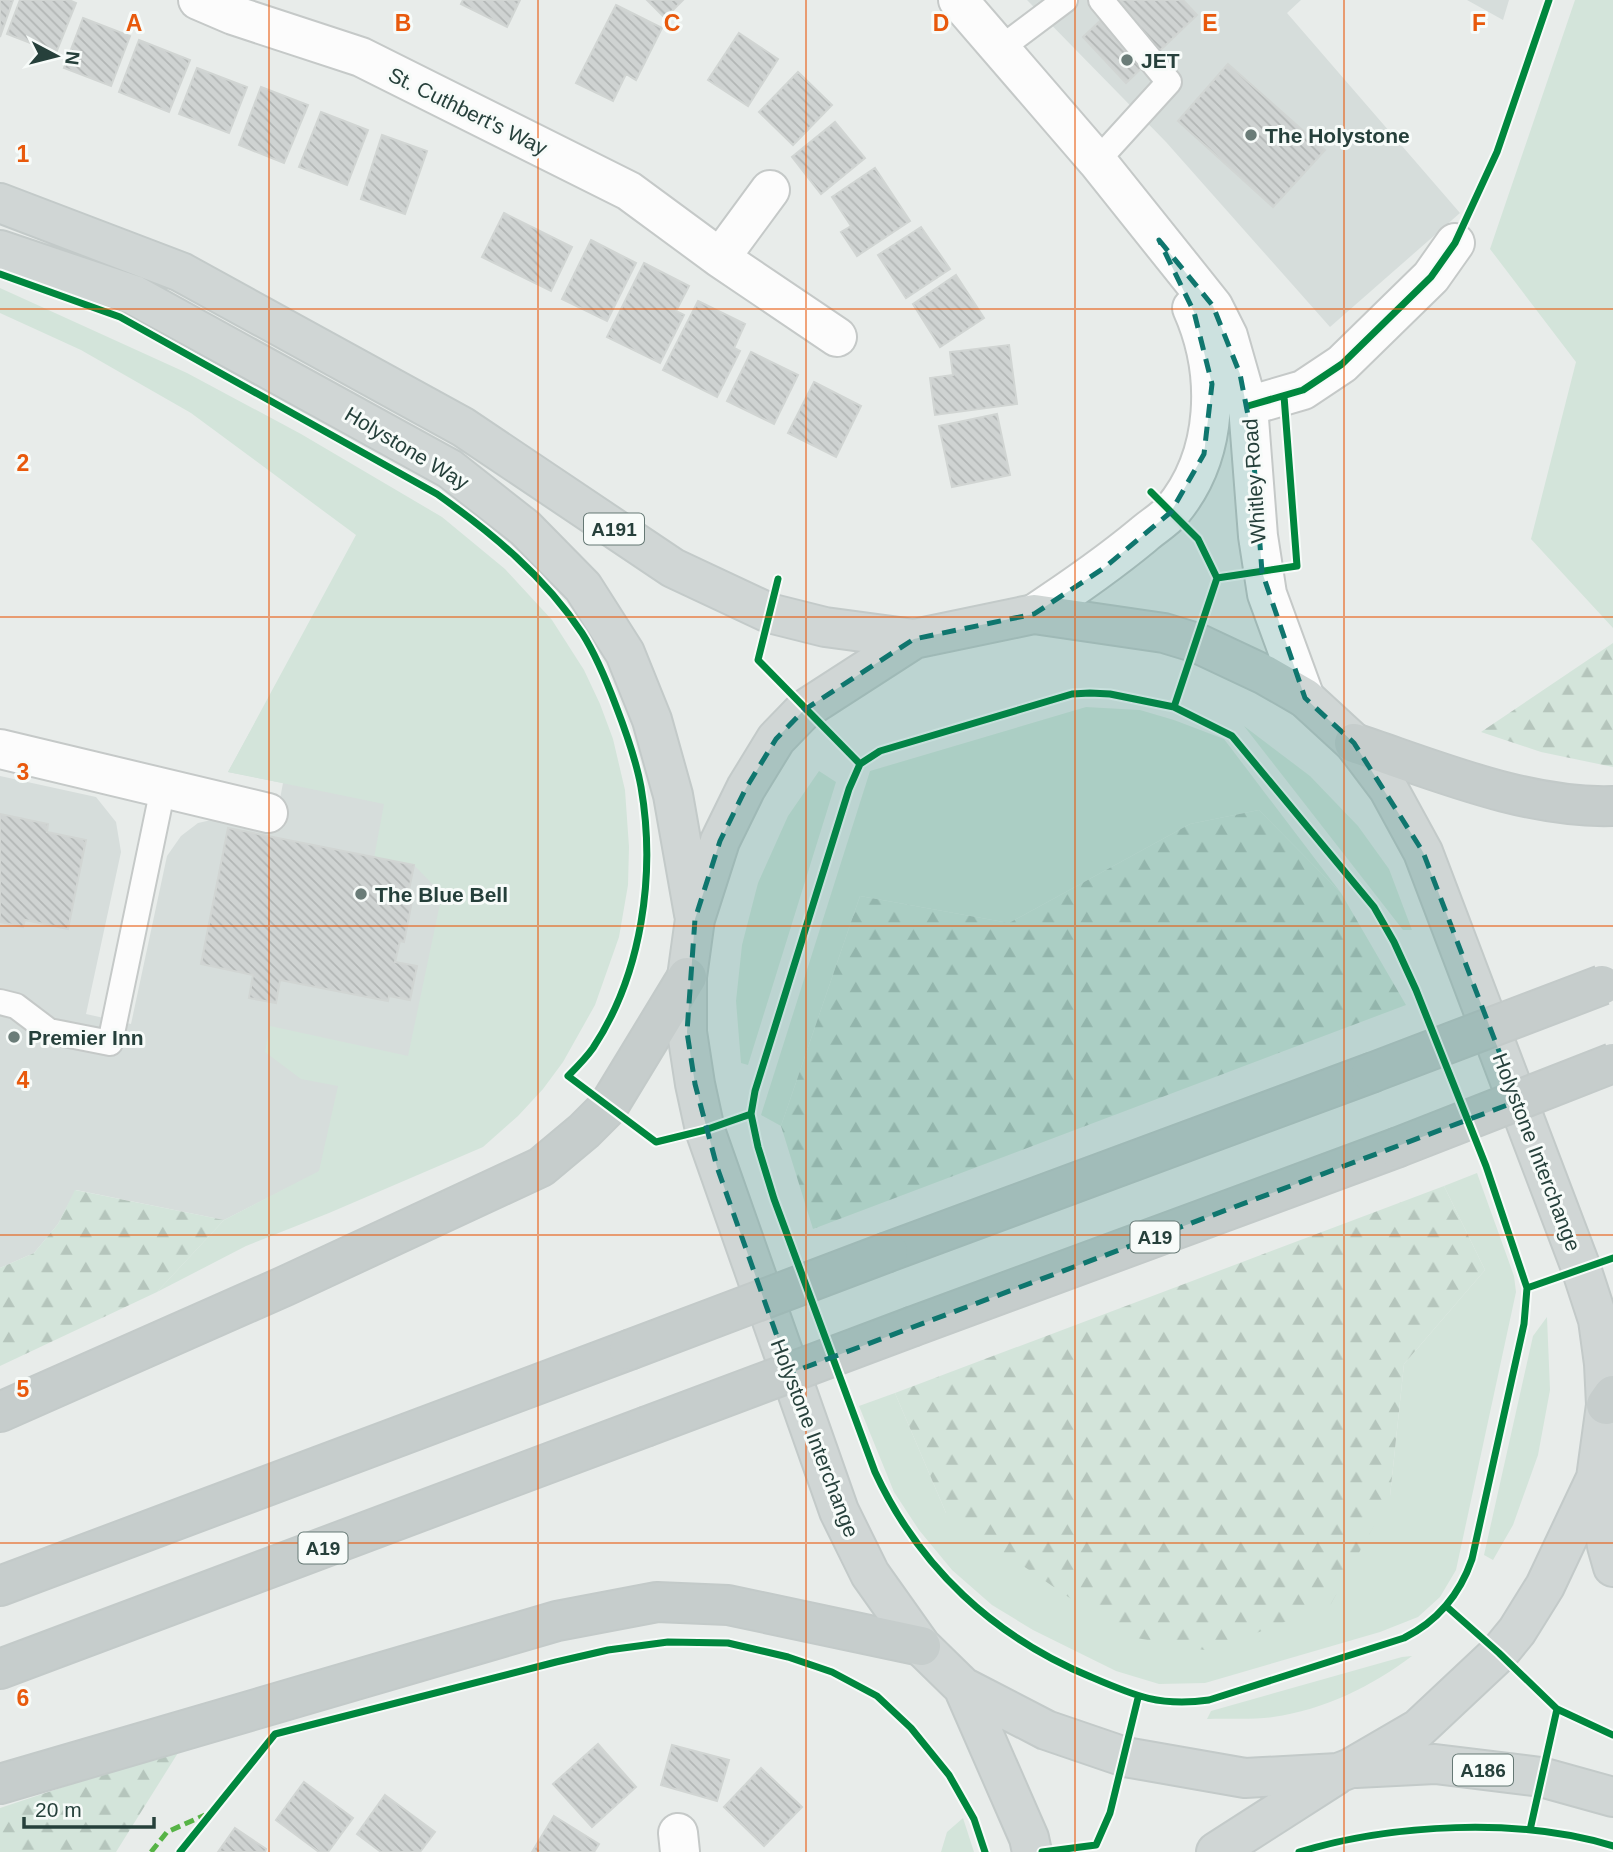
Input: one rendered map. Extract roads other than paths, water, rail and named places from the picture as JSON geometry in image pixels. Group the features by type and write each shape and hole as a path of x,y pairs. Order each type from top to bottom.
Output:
{"highway":[{"path":"1354,743 1529,798 1589,807 1613,806"},
{"path":"0,1412 298,1280 541,1167 608,1107 687,977"},
{"path":"0,1586 1608,983"},
{"name":"A19","path":"0,1670 1396,1148 1613,1063"},
{"path":"0,1784 557,1621 657,1602 728,1605 921,1646"}],"main road":[{"name":"Holystone Way","path":"0,203 181,272 463,427 673,568 769,613 825,627 914,639"},
{"name":"Holystone Way","path":"0,250 134,295 450,469 525,527 583,587 625,653 652,720 673,795 695,919"},
{"name":"Holystone Interchange","path":"1034,614 1164,633 1197,643 1265,675 1305,698 1354,743 1388,788 1423,852 1581,1268 1598,1320 1609,1400 1596,1478 1545,1586 1517,1631 1499,1653 1418,1729 1345,1771 1245,1778 1125,1757 1046,1730 963,1687 921,1646 870,1574 839,1511 716,1167 695,1084 687,1032 687,977 695,919 720,841 746,788 776,740 804,710 914,639 1034,614"},
{"path":"1596,1478 1613,1567"},
{"path":"963,1687 1029,1838 1032,1852"},
{"name":"A186","path":"1345,1771 1435,1765 1541,1777 1613,1797"},
{"path":"1216,1852 1345,1771"}],"street":[{"name":"St. Cuthbert's Way","path":"198,0 233,15 373,63 629,191 720,258 837,337"},
{"name":"Whitley Road","path":"958,0 1097,161 1213,306 1228,336 1248,406 1262,572 1267,594 1305,698"},
{"path":"720,258 770,190"},
{"name":"Whitley Road","path":"1034,614 1104,568 1171,512 1204,454 1210,420 1212,384 1205,347 1194,312 1159,240"},
{"path":"1248,406 1303,390 1342,364 1431,277 1455,243"},
{"path":"0,749 268,813"}],"lane":[{"path":"1001,48 1065,0"},
{"path":"1097,161 1169,82 1101,0"},
{"path":"0,1003 16,1006 49,1031 110,1043 163,788"}],"place":[{"name":"JET","path":"1127,60"},
{"name":"The Holystone","path":"1251,135"},
{"name":"The Blue Bell","path":"361,894"},
{"name":"Premier Inn","path":"14,1037"}]}
